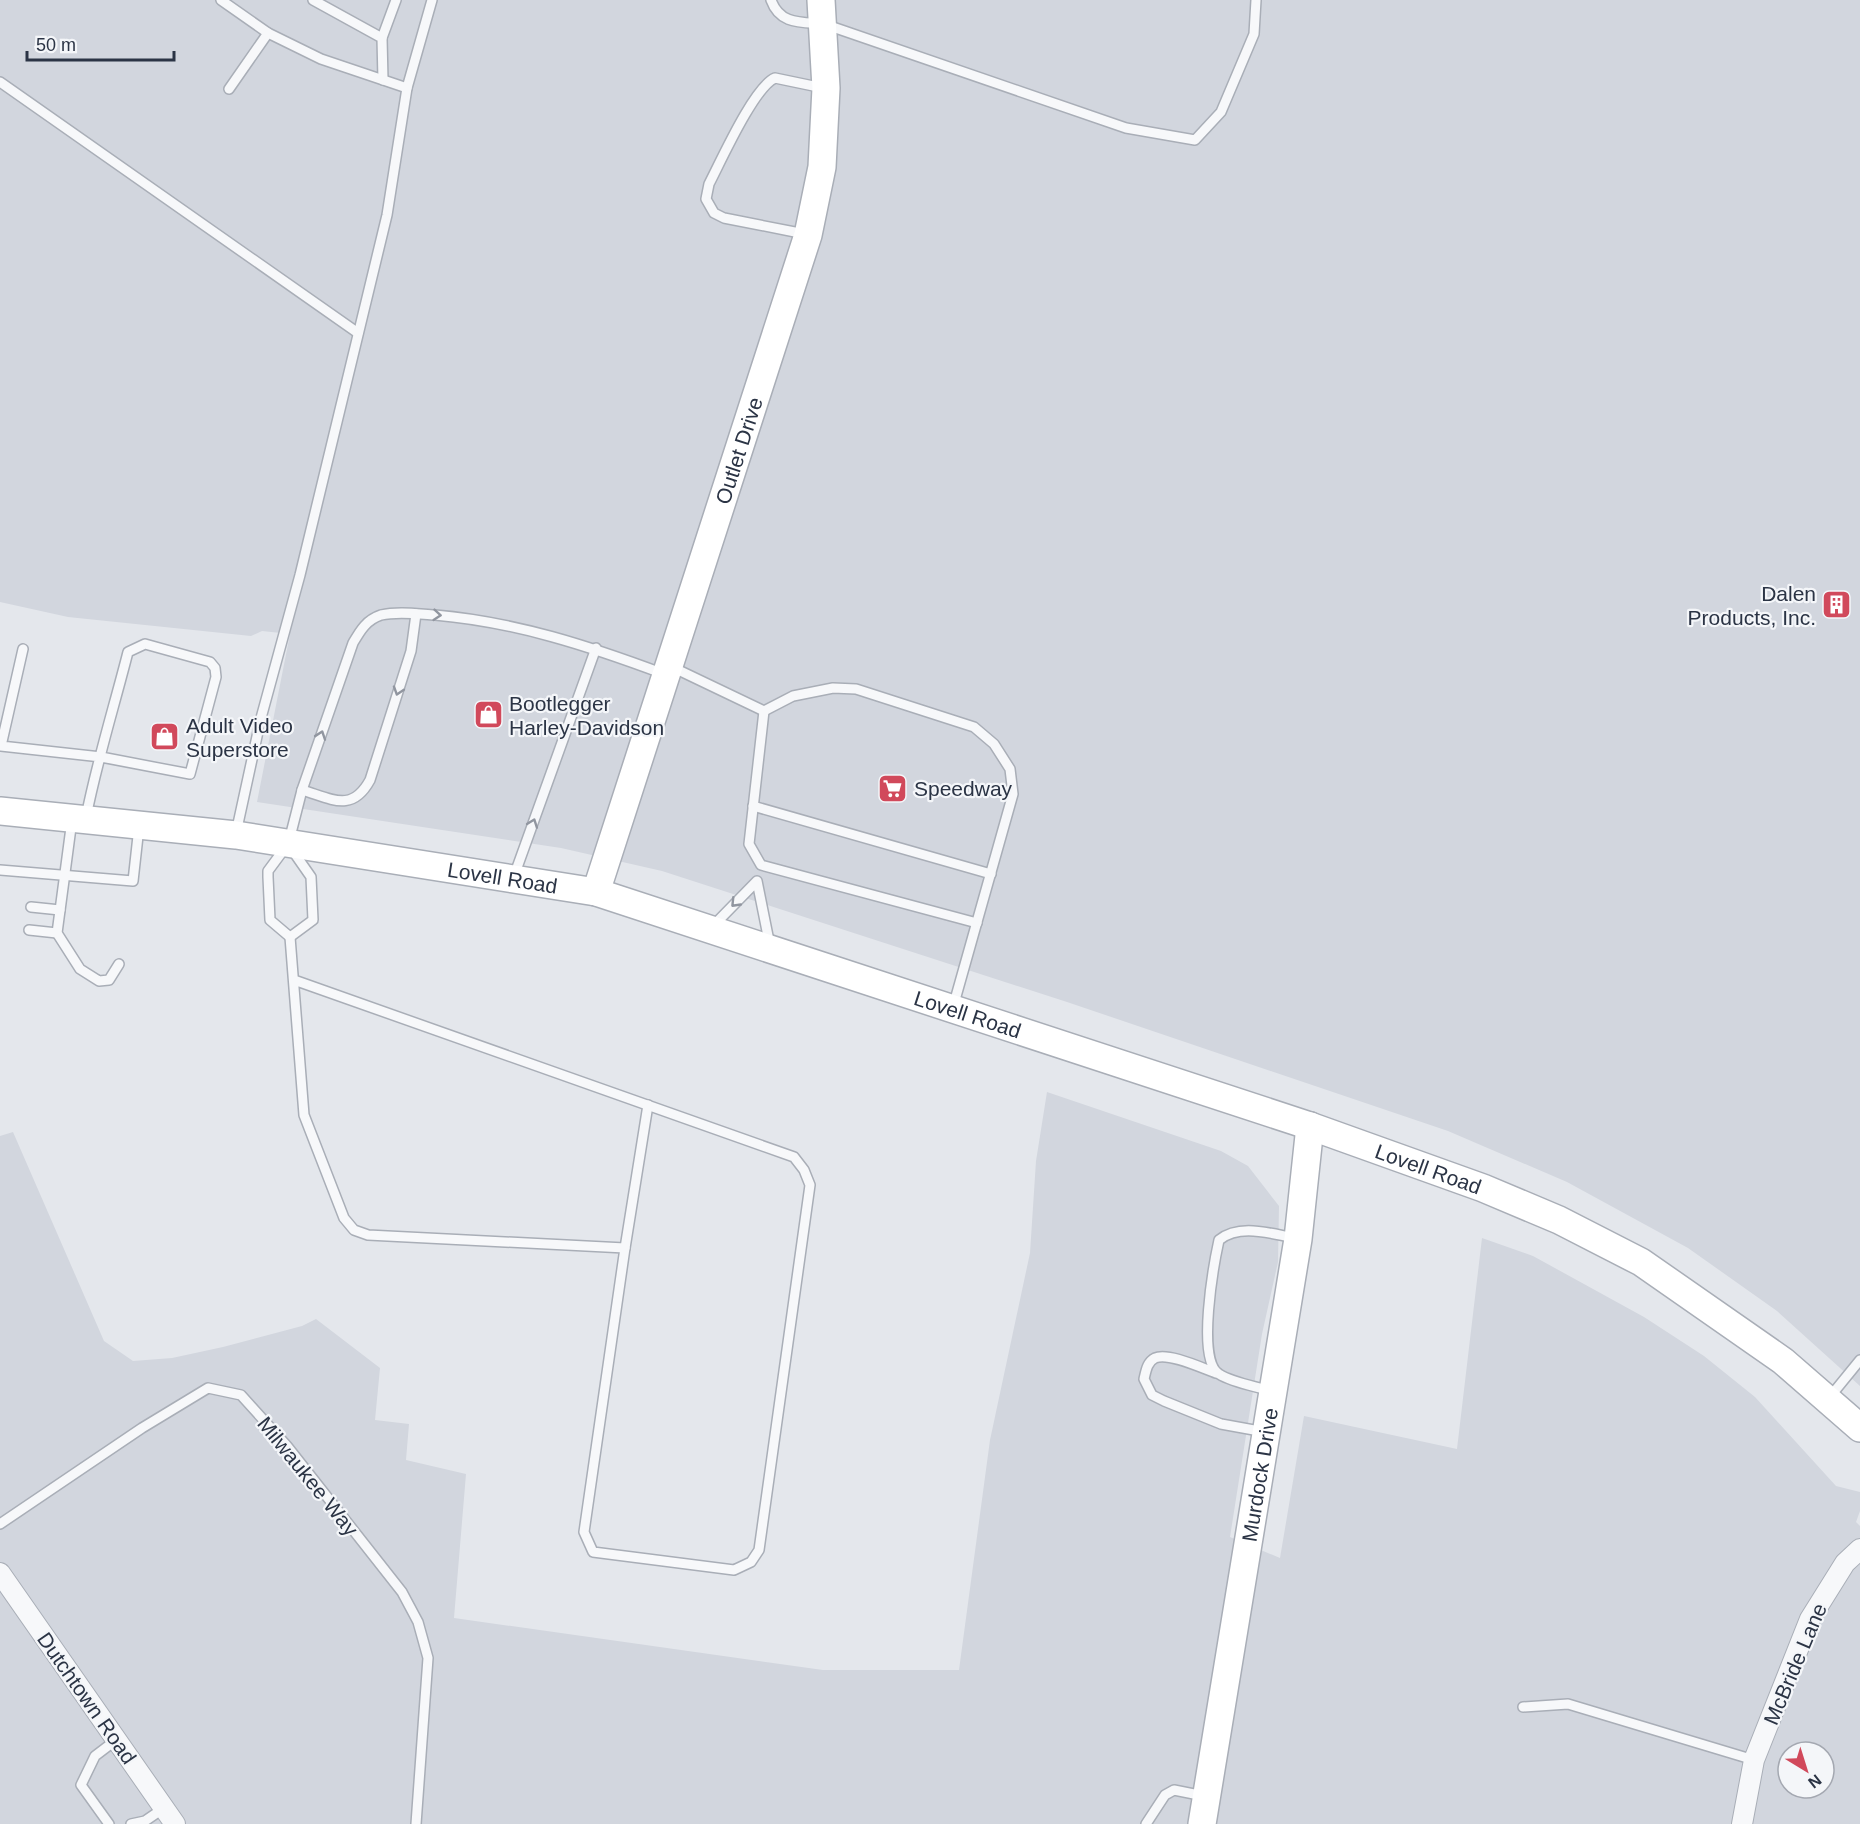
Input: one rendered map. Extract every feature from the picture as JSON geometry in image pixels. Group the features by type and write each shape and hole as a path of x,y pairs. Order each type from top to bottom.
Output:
{"main road":[{"name":"Outlet Drive","path":"596,891 808,235 822,167 826,88 823,12"},
{"name":"Lovell Road","path":"0,811 236,835 596,891 1310,1125 1483,1188 1559,1220 1641,1263 1764,1347 1860,1428"},
{"name":"Murdock Drive","path":"1202,1824 1298,1239 1310,1125"}],"street":[{"name":"McBride Lane","path":"1742,1824 1755,1760 1810,1619 1845,1563 1860,1550"},
{"name":"Dutchtown Road","path":"0,1573 170,1816"}],"lane":[{"path":"221,0 268,33 321,59 407,88"},
{"path":"313,0 382,38"},
{"path":"383,80 382,38 396,0"},
{"path":"236,835 261,718 300,575 387,215 407,88 432,0"},
{"path":"771,0 776,12 787,21 823,12 1126,128 1195,140 1221,112 1254,34 1256,0"},
{"path":"229,89 268,33"},
{"path":"808,235 724,218 714,213 706,199 709,184 756,96 768,81 776,78 826,88"},
{"path":"0,82 358,333"},
{"path":"625,1248 368,1235 354,1230 344,1218 304,1115 290,937 270,920 268,871 288,843 302,790 353,643 363,625 380,615 416,614 462,617 527,628 668,670 764,711"},
{"path":"302,790 346,801 356,800 363,792 370,780 409,658 416,614"},
{"path":"23,649 1,748 100,757 190,774 216,677 215,668 210,662 144,644 128,652 100,757 79,819 64,876 57,933 80,969 99,981 109,980 119,964"},
{"path":"513,878 600,650"},
{"path":"764,711 793,696 833,688 856,689 974,727 994,744 1010,769 1013,794 953,1008"},
{"path":"764,711 749,844 761,865 757,881 770,948"},
{"path":"753,806 991,874"},
{"path":"0,870 133,881 140,825"},
{"path":"288,843 311,877 313,920 290,937"},
{"path":"761,865 977,923"},
{"path":"710,929 757,881"},
{"path":"31,907 60,910"},
{"path":"29,930 57,933"},
{"path":"294,980 648,1105 794,1157 804,1170 810,1185 759,1550 750,1562 734,1569 593,1552 584,1532 648,1105"},
{"path":"1218,1374 1210,1365 1208,1353 1210,1282 1219,1240 1229,1232 1249,1231 1298,1239"},
{"path":"1266,1432 1221,1424 1164,1401 1152,1395 1144,1379 1148,1364 1155,1358 1168,1357 1273,1391"},
{"path":"1828,1400 1860,1360"},
{"name":"Milwaukee Way","path":"0,1524 142,1428 208,1388 241,1395 287,1446 402,1592 418,1622 428,1658 416,1824"},
{"path":"1522,1707 1568,1704 1755,1760"},
{"path":"109,1824 81,1785 95,1756 116,1740"},
{"path":"1146,1824 1165,1795 1174,1790 1206,1797"},
{"path":"131,1824 170,1816"}],"shaded area":[{"path":"0,0 1860,0 1860,1386 1777,1311 1688,1248 1567,1182 1448,1131 1067,1002 662,871 561,848 257,802 290,634 262,631 251,636 68,617 0,602"},
{"path":"1047,1092 1221,1151 1248,1166 1279,1206 1278,1262 1262,1334 1230,1537 1280,1558 1304,1416 1457,1449 1482,1238 1533,1256 1644,1317 1704,1356 1755,1397 1836,1486 1860,1492 1860,1511 1856,1522 1860,1526 1860,1824 0,1824 0,1136 13,1132 104,1341 133,1361 172,1358 223,1347 302,1326 316,1319 380,1368 375,1420 409,1424 406,1460 466,1474 454,1618 823,1670 959,1670 990,1440 1030,1253 1036,1161"}],"place":[{"name":"Dalen Products, Inc.","path":"1837,605"},
{"name":"Bootlegger Harley-Davidson","path":"488,715"},
{"name":"Adult Video Superstore","path":"165,737"},
{"name":"Speedway","path":"893,788"}]}
